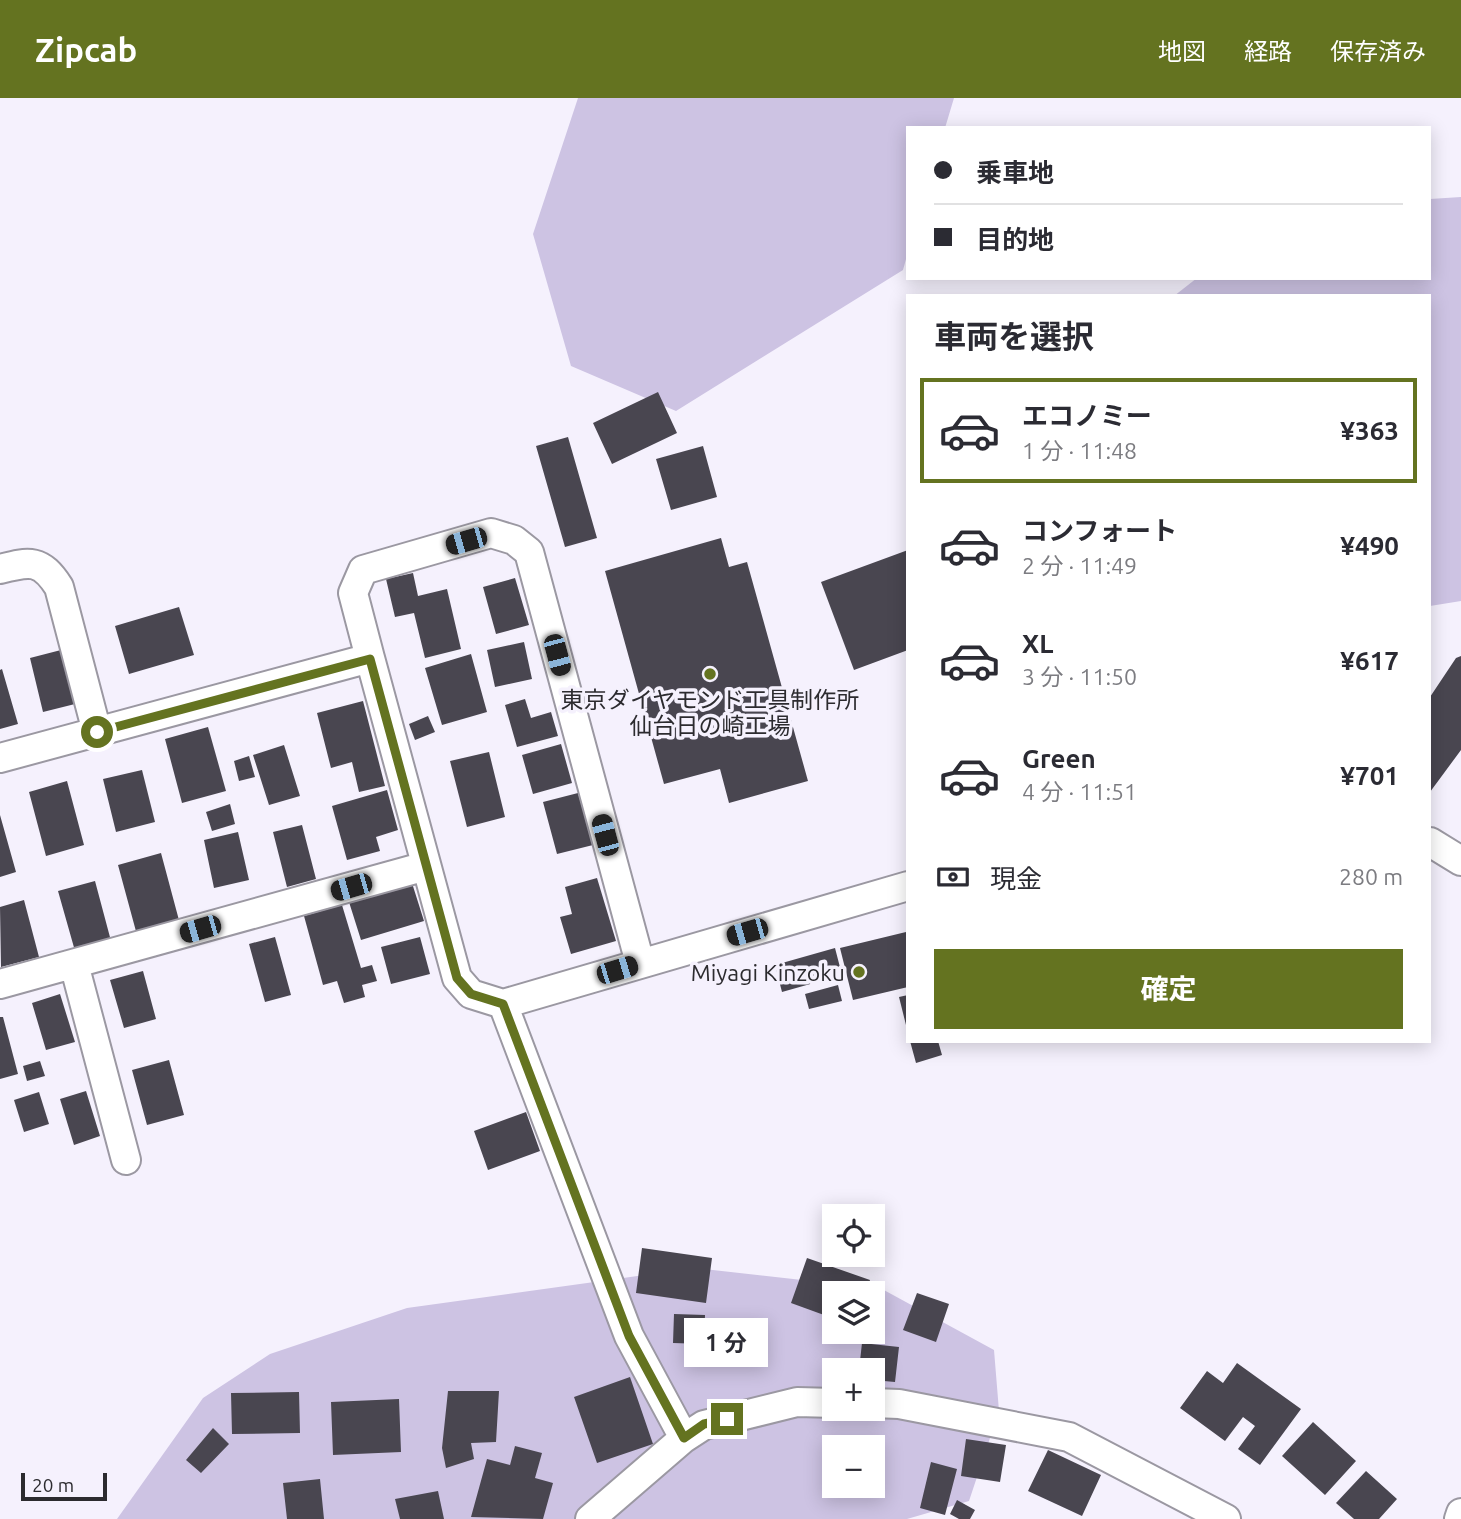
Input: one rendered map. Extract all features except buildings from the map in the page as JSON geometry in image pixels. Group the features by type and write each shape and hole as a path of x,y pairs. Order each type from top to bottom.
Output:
{"street":[{"path":"640,964 529,552 514,540 491,533 363,570 353,593 457,978 471,994 503,1004 906,887"},
{"path":"0,569 26,562 37,564 50,573 59,587 97,732"},
{"path":"0,758 370,659"},
{"path":"1431,843 1461,861"},
{"path":"0,984 426,866"},
{"path":"74,964 126,1160"},
{"path":"503,1004 629,1336 684,1438"},
{"path":"590,1519 704,1424 797,1402 822,1403"},
{"path":"885,1403 1069,1437 1226,1519"},
{"path":"1459,1519 1461,1513"}],"shaded area":[{"path":"578,98 954,98 946,126 906,126 906,259 903,270 676,411 571,366 533,234"},
{"path":"1461,197 1461,601 1431,606 1431,294 1177,294 1194,280 1431,280 1431,199"},
{"path":"695,1268 822,1282 822,1344 885,1344 885,1291 994,1350 999,1411 969,1501 907,1519 117,1519 203,1398 270,1354 407,1308"}],"place":[{"name":"東京ダイヤモンド工具制作所 仙台日の崎工場","path":"710,674"},
{"name":"Miyagi Kinzoku","path":"859,972"}],"route":[{"path":"97,732 370,659 457,978 471,994 503,1004 629,1336 684,1438 704,1424 727,1419"}]}
